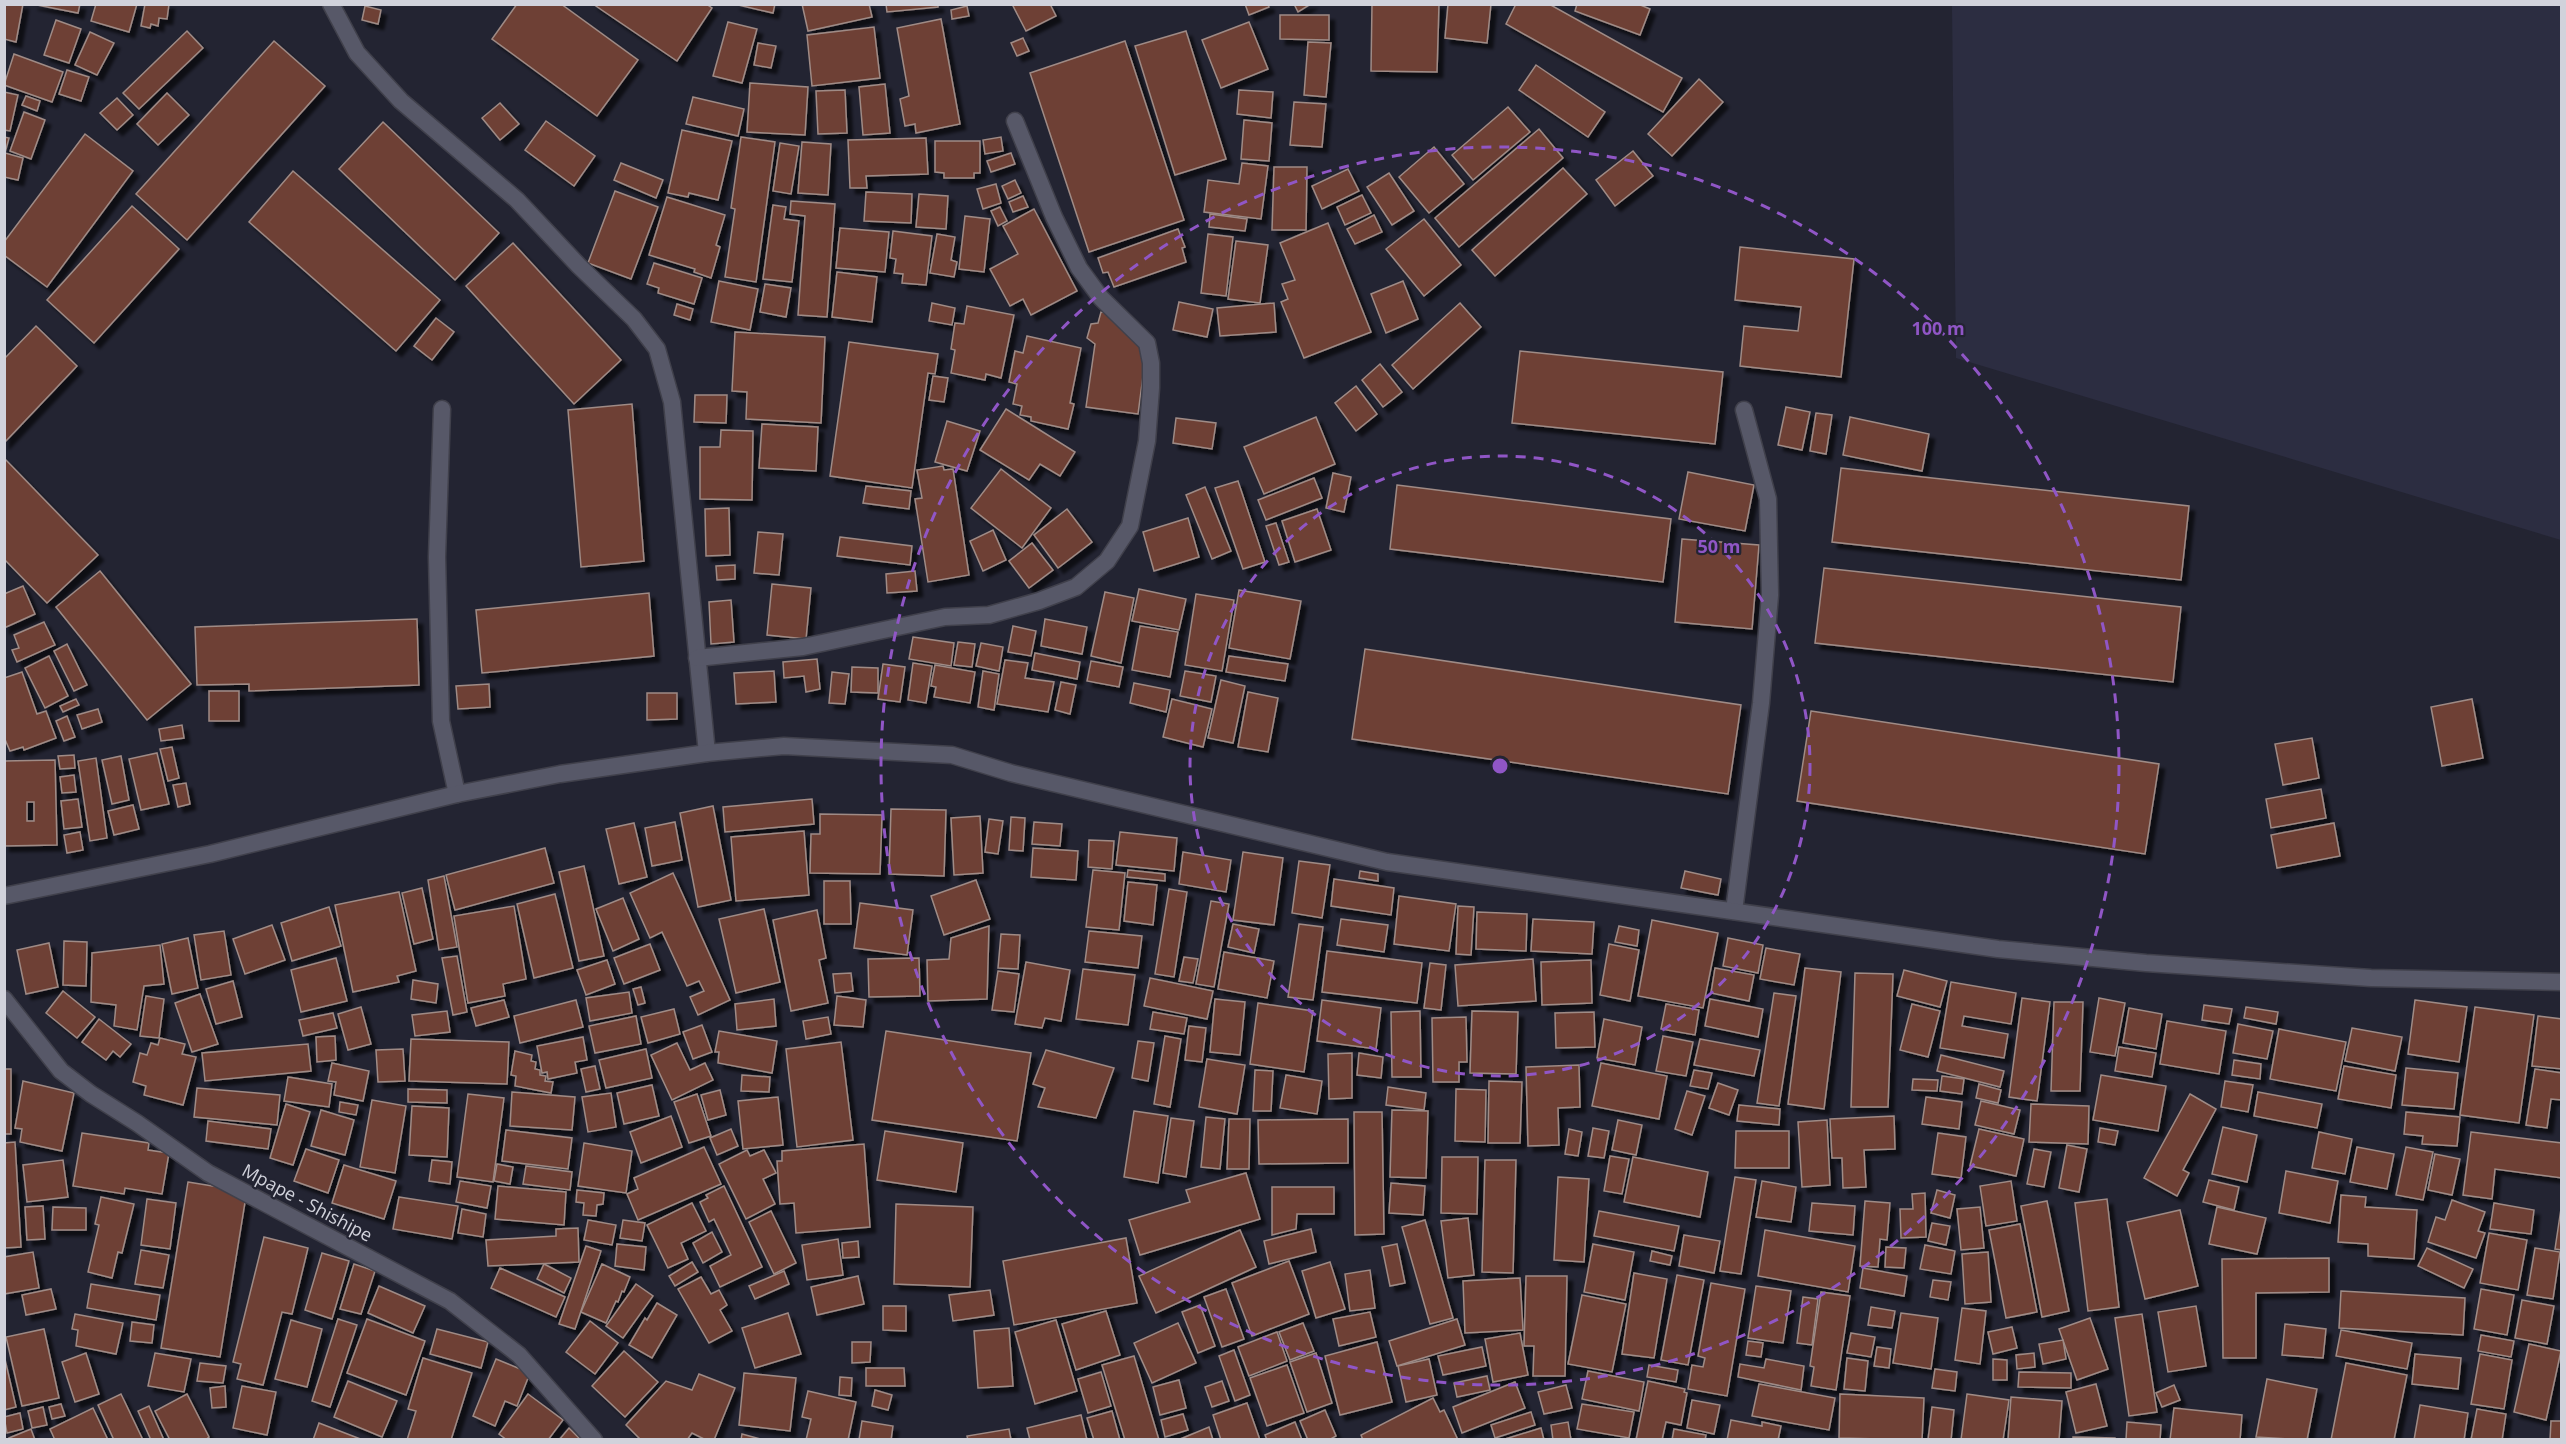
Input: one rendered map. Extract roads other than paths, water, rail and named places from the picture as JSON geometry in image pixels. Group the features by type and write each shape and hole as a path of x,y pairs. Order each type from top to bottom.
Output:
{"street":[{"path":"331,4 357,53 401,101 518,200 579,266 634,319 657,349 672,402 706,753"},
{"path":"697,658 803,647 945,617 989,615 1039,601 1076,587 1107,561 1130,526 1148,441 1151,380 1147,343 1101,298 1079,268 1054,217 1015,121"},
{"path":"442,409 437,558 441,721 457,794"},
{"path":"1734,911 1761,703 1770,595 1768,499 1744,410"},
{"path":"4,896 210,854 457,794 560,774 706,753 784,746 952,755 1011,773 1386,862 1998,949 2146,963 2371,978 2562,982"},
{"name":"Mpape - Shishipe","path":"4,999 61,1071 208,1173 450,1301 519,1355 594,1440"}]}
